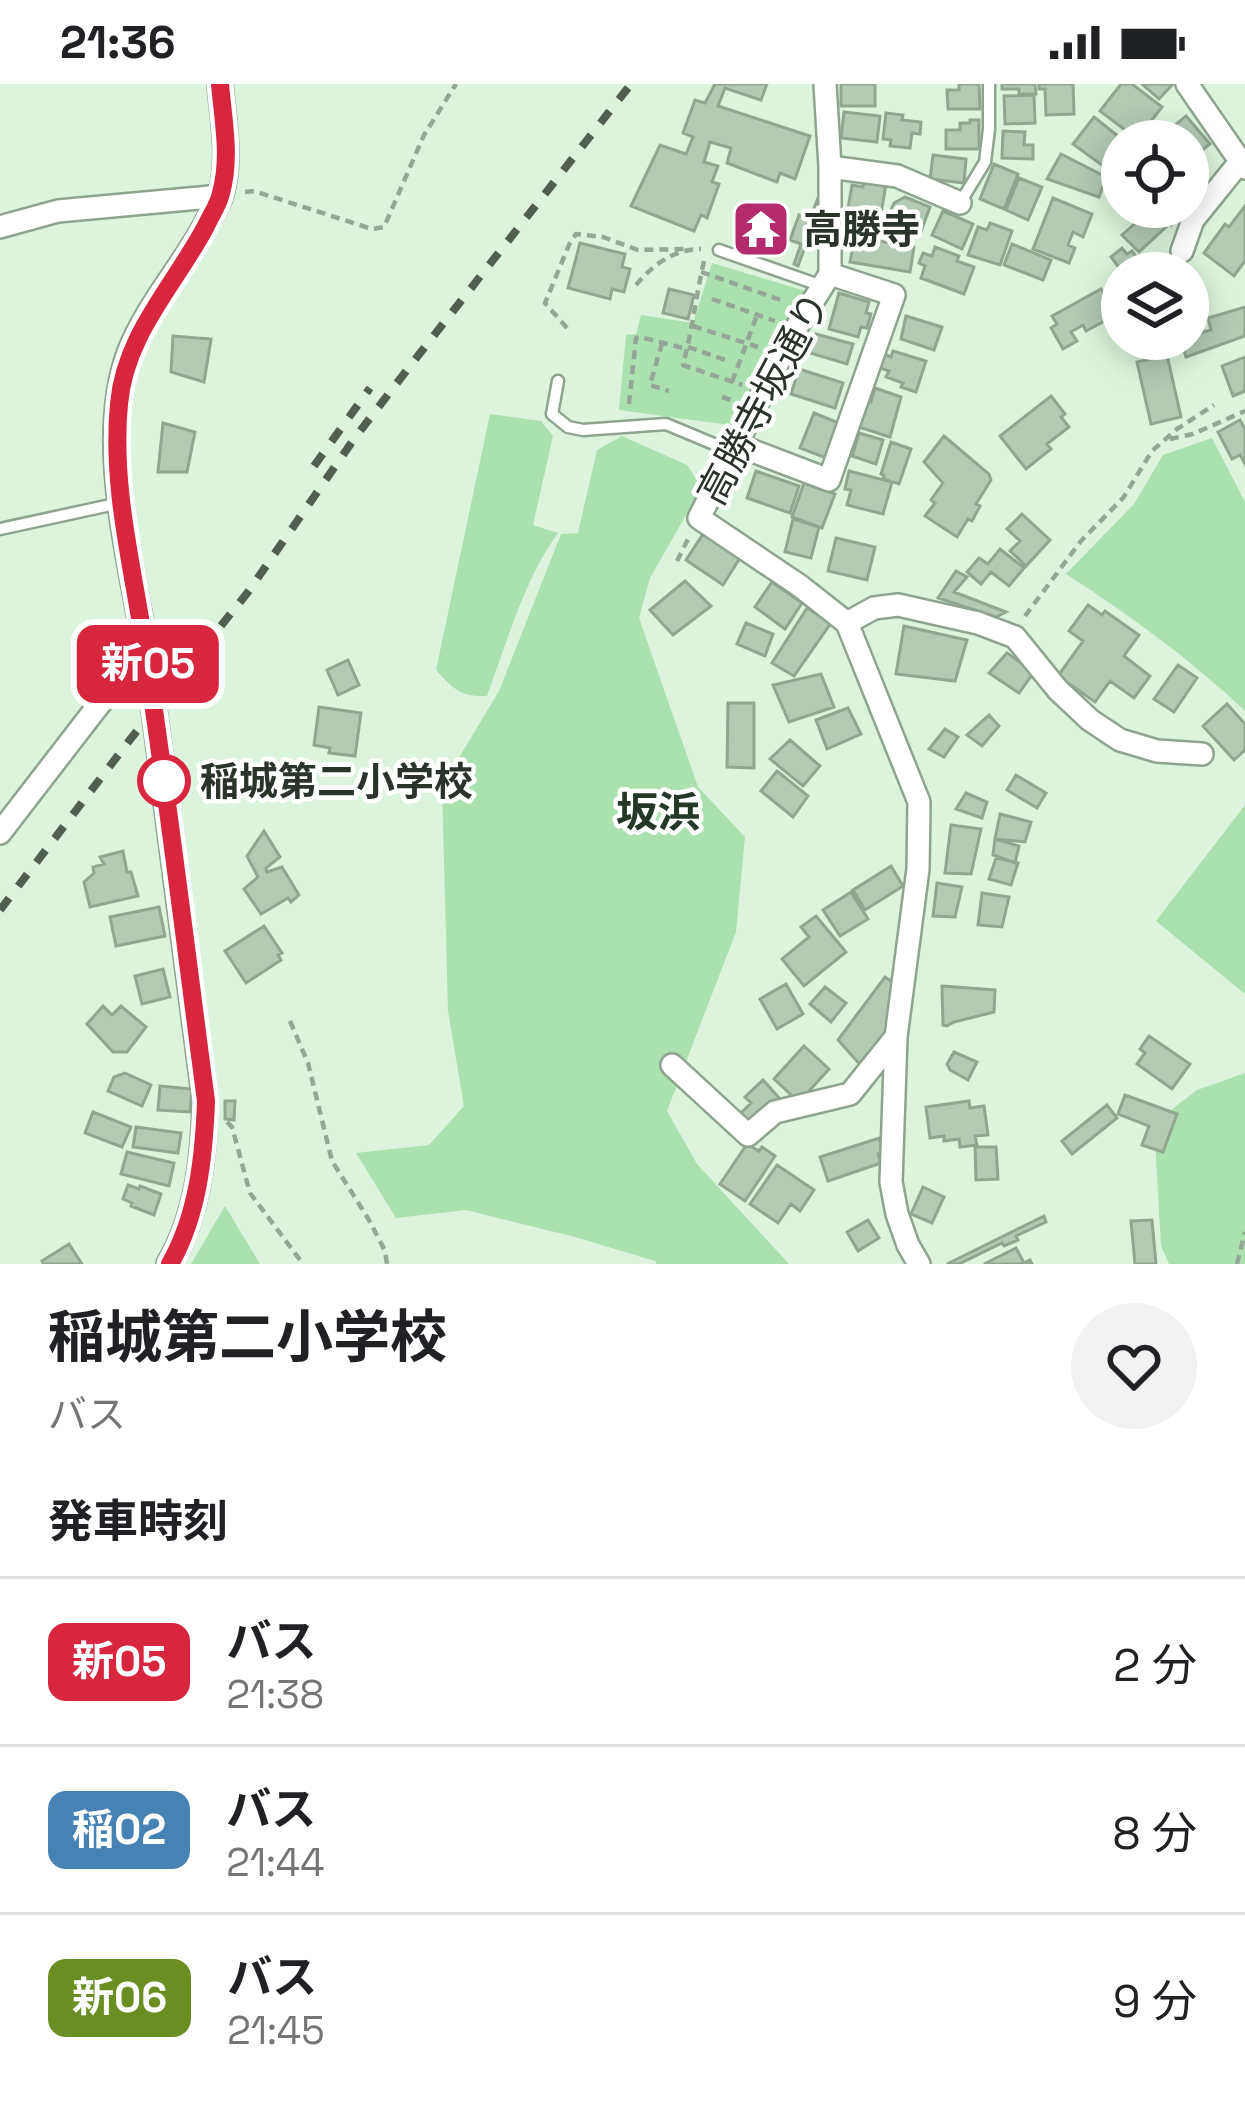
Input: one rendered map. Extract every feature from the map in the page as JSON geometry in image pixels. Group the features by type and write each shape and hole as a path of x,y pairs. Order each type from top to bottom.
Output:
{"street":[{"path":"170,1264 194,1202 204,1152 206,1101 146,654 120,503 119,400 129,353 221,196 227,151 220,84"},
{"name":"高勝寺坂通り","path":"825,84 830,167 826,280 793,333 699,518 847,623 919,802 918,869 896,1037 891,1182 896,1214 919,1264"},
{"path":"1182,251 1193,220 1242,166 1187,84"},
{"path":"830,167 897,176 960,203"},
{"path":"0,227 58,211 221,196"},
{"path":"735,448 830,481 894,295 826,280"},
{"path":"847,623 874,608 898,605 978,622 1010,635 1090,721 1120,740 1156,752 1202,754"},
{"path":"0,833 146,654"},
{"path":"672,1065 748,1135 775,1112 850,1094 896,1037"}],"lane":[{"path":"960,203 985,162 989,84"},
{"path":"718,250 826,280"},
{"path":"558,381 552,414 568,428 666,424 735,448"},
{"path":"0,529 120,503"}],"path":[{"path":"221,196 254,191 372,230 385,227 424,135 455,84"},
{"path":"567,328 545,303 576,234 638,250 706,249 683,365 746,387"},
{"path":"636,285 654,264 688,249"},
{"path":"701,272 796,306"},
{"path":"712,298 784,324"},
{"path":"732,382 757,315"},
{"path":"693,326 758,347"},
{"path":"628,404 636,338 725,360"},
{"path":"662,343 650,386 669,391"},
{"path":"1010,635 1081,541 1123,498 1152,451 1214,405"},
{"path":"1165,440 1245,412"},
{"path":"290,1021 308,1063 332,1162 369,1220 387,1264"},
{"path":"206,1101 232,1127 250,1193 303,1264"},
{"path":"1237,1264 1245,1232"}],"green space":[{"path":"712,263 809,292 764,364 737,426 619,410 626,335 636,334 641,315 693,323"},
{"path":"490,414 541,421 553,436 533,525 558,533 526,591 487,696 478,696 458,690 436,670"},
{"path":"622,436 687,465 702,487 650,578 639,618 698,787 745,837 736,932 667,1111 697,1164 789,1264 657,1264 575,1237 466,1210 396,1218 356,1153 429,1145 464,1106 448,1011 442,786 499,691 561,534 578,533 597,450"},
{"path":"1212,438 1245,502 1245,711 1159,638 1066,574 1134,504 1163,455"},
{"path":"1245,805 1245,994 1156,921"},
{"path":"1245,1073 1245,1264 1169,1264 1161,1246 1154,1123 1197,1090"},
{"path":"225,1206 260,1264 191,1264"}],"building":[{"path":"715,84 767,84 761,100 725,88 718,106 810,136 795,179 780,173 777,182 727,163 731,148 710,142 704,162 718,166 712,182 719,184 707,218 701,215 694,231 631,206 660,145 686,154 693,137 683,133 695,100 705,103"},
{"path":"841,84 875,84 875,106 841,106"},
{"path":"959,84 979,84 980,109 948,109 947,90 959,90"},
{"path":"1002,84 1035,84 1036,94 1002,89"},
{"path":"1039,84 1073,84 1074,114 1046,115 1045,89 1039,89"},
{"path":"1121,84 1132,84 1162,107 1152,120 1112,120 1100,111"},
{"path":"1142,84 1173,84 1159,99"},
{"path":"1034,95 1035,123 1005,124 1004,96"},
{"path":"844,112 880,116 877,142 841,138"},
{"path":"886,113 921,122 920,134 912,133 910,148 890,146 891,140 883,139"},
{"path":"1094,117 1101,123 1101,164 1073,144"},
{"path":"979,120 979,149 946,149 946,130 960,130 960,123"},
{"path":"1003,131 1025,132 1024,145 1033,145 1033,159 1002,158"},
{"path":"1061,154 1101,174 1101,191 1099,197 1047,179"},
{"path":"933,155 966,159 964,183 930,179"},
{"path":"994,164 1018,174 1004,209 980,199"},
{"path":"1019,178 1042,187 1028,220 1006,210"},
{"path":"864,180 886,184 881,214 848,208 852,185 863,187"},
{"path":"905,197 930,207 919,237 885,224 894,203"},
{"path":"818,198 822,199 814,223 820,225 798,266 794,264 801,244 790,240 799,215 810,219"},
{"path":"1053,198 1092,214 1083,237 1073,232 1068,245 1075,248 1069,263 1033,249"},
{"path":"1245,206 1245,261 1234,276 1205,252 1225,224 1229,227"},
{"path":"943,211 973,224 962,249 932,235"},
{"path":"990,223 1012,231 1000,265 968,255 978,227 987,230"},
{"path":"1130,228 1165,228 1139,252 1122,235"},
{"path":"855,237 914,247 910,272 850,262"},
{"path":"580,243 625,254 622,267 630,269 624,292 612,289 610,299 568,288"},
{"path":"1012,244 1051,260 1043,280 1004,265"},
{"path":"935,247 974,267 964,294 921,278 923,253 932,256"},
{"path":"669,289 694,295 688,319 663,313"},
{"path":"1101,289 1101,323 1071,332 1077,341 1063,349 1051,328 1057,324 1052,316"},
{"path":"839,293 869,302 867,328 861,327 858,337 829,329"},
{"path":"1245,307 1245,336 1209,349 1209,318"},
{"path":"906,316 942,327 934,350 901,339"},
{"path":"816,334 853,344 847,364 810,353"},
{"path":"173,336 211,339 204,382 171,372"},
{"path":"893,351 926,361 916,392 886,377 889,371 880,368 884,354 891,357"},
{"path":"1245,357 1245,391 1233,396 1222,366"},
{"path":"1168,360 1181,417 1151,424 1137,362"},
{"path":"799,369 843,383 835,408 791,394"},
{"path":"875,388 901,397 890,437 859,427"},
{"path":"1051,396 1069,427 1026,469 1000,436"},
{"path":"814,413 839,423 826,458 800,448"},
{"path":"1240,420 1245,429 1245,464 1240,455 1232,459 1218,432"},
{"path":"163,423 195,432 187,472 158,472"},
{"path":"859,433 883,440 876,464 852,456"},
{"path":"944,436 991,480 972,521 968,519 957,537 925,516 943,483 924,462"},
{"path":"891,442 911,449 899,484 881,474"},
{"path":"756,471 799,486 790,513 747,498"},
{"path":"849,471 892,482 883,514 847,505"},
{"path":"804,483 835,494 822,528 792,517"},
{"path":"1022,514 1050,540 1026,566 1010,551 1020,541 1007,529"},
{"path":"793,519 819,527 811,558 785,552"},
{"path":"703,534 740,558 723,585 686,560"},
{"path":"836,538 875,547 867,580 828,571"},
{"path":"1000,549 1024,568 1009,586 991,572 981,584 967,572 979,558 988,564"},
{"path":"956,571 967,577 954,592 1006,612 996,617 938,598"},
{"path":"685,581 711,606 673,635 650,610"},
{"path":"772,582 802,603 785,629 755,607"},
{"path":"1088,605 1139,635 1124,656 1150,676 1134,698 1110,681 1095,702 1058,676 1083,641 1069,631"},
{"path":"807,608 831,623 794,676 772,663"},
{"path":"746,623 773,634 765,656 737,644"},
{"path":"904,626 967,640 955,681 896,674"},
{"path":"1007,653 1034,672 1019,693 989,673"},
{"path":"348,660 359,685 338,695 327,670"},
{"path":"1178,665 1197,678 1174,712 1154,699"},
{"path":"821,674 834,707 789,722 773,685"},
{"path":"728,703 754,703 754,768 727,767"},
{"path":"1227,704 1245,724 1245,750 1234,760 1203,726"},
{"path":"319,707 361,713 355,756 329,753 330,748 314,745"},
{"path":"848,708 861,734 827,749 816,720"},
{"path":"989,715 999,726 982,746 967,735"},
{"path":"945,729 958,737 944,757 929,749"},
{"path":"790,740 820,766 803,786 770,759"},
{"path":"777,771 808,796 793,817 761,791"},
{"path":"1016,775 1046,793 1037,808 1007,790"},
{"path":"966,793 987,802 982,818 956,809"},
{"path":"1000,814 1031,822 1025,842 995,839"},
{"path":"951,825 981,829 971,874 945,873"},
{"path":"264,831 280,857 267,872 282,867 299,895 261,914 244,889 258,877 247,856"},
{"path":"995,839 1019,846 1015,863 993,855"},
{"path":"123,851 138,896 90,907 84,882 94,873 93,867 104,864 100,857"},
{"path":"996,858 1018,863 1011,885 989,879"},
{"path":"891,866 903,886 865,910 853,890"},
{"path":"937,883 962,887 955,917 933,916"},
{"path":"851,892 868,919 840,936 823,910"},
{"path":"982,893 1009,897 1002,927 978,925"},
{"path":"159,907 165,936 116,946 110,917"},
{"path":"816,916 846,952 804,986 782,959 809,937 801,927"},
{"path":"264,926 282,953 278,955 281,960 246,983 225,951"},
{"path":"163,969 170,997 142,1004 135,976"},
{"path":"885,977 895,984 891,1032 863,1068 838,1040"},
{"path":"786,984 803,1014 777,1029 760,999"},
{"path":"942,986 995,990 994,1012 943,1025"},
{"path":"825,987 846,1003 831,1022 810,1004"},
{"path":"103,1006 112,1015 121,1006 146,1027 127,1052 113,1052 87,1024"},
{"path":"1149,1036 1190,1064 1172,1089 1137,1064"},
{"path":"804,1046 829,1069 799,1102 774,1079"},
{"path":"954,1052 977,1062 968,1080 947,1064"},
{"path":"125,1073 151,1085 142,1106 108,1091 114,1077"},
{"path":"763,1080 781,1100 749,1130 737,1117 751,1103 745,1097"},
{"path":"160,1086 192,1089 190,1112 158,1110"},
{"path":"1125,1095 1177,1114 1163,1152 1142,1145 1149,1126 1118,1114"},
{"path":"225,1101 235,1101 234,1120 225,1119"},
{"path":"969,1101 970,1108 984,1106 988,1135 975,1136 977,1145 960,1147 959,1139 930,1138 926,1107"},
{"path":"1107,1105 1117,1118 1072,1154 1062,1141"},
{"path":"93,1112 131,1127 122,1147 85,1133"},
{"path":"136,1127 181,1133 178,1153 133,1147"},
{"path":"879,1138 884,1152 878,1154 881,1163 828,1181 820,1157"},
{"path":"747,1144 775,1156 745,1201 720,1184"},
{"path":"975,1147 996,1147 998,1179 976,1180"},
{"path":"127,1152 174,1163 169,1186 121,1174"},
{"path":"777,1165 814,1190 800,1211 791,1204 778,1223 750,1204"},
{"path":"128,1185 161,1194 154,1215 123,1199"},
{"path":"923,1187 944,1197 932,1223 911,1214"},
{"path":"1044,1216 1046,1222 1016,1236 1018,1240 959,1264 947,1264"},
{"path":"868,1220 879,1238 858,1251 847,1232"},
{"path":"1152,1220 1156,1264 1135,1264 1131,1221"},
{"path":"69,1244 82,1264 44,1264 42,1261"},
{"path":"1016,1248 1024,1263 1030,1260 1032,1264 984,1264"}],"railway":[{"path":"0,910 248,592 354,439 631,84"},
{"path":"314,466 370,388"}],"bus line":[{"name":"新05","path":"170,1264 194,1202 204,1152 206,1101 145,645 120,503 119,400 129,353 221,196 227,151 220,84"}],"place":[{"name":"高勝寺","path":"761,229"},
{"name":"稲城第二小学校","path":"164,781"}],"district":[{"name":"坂浜","path":"658,812"}]}
